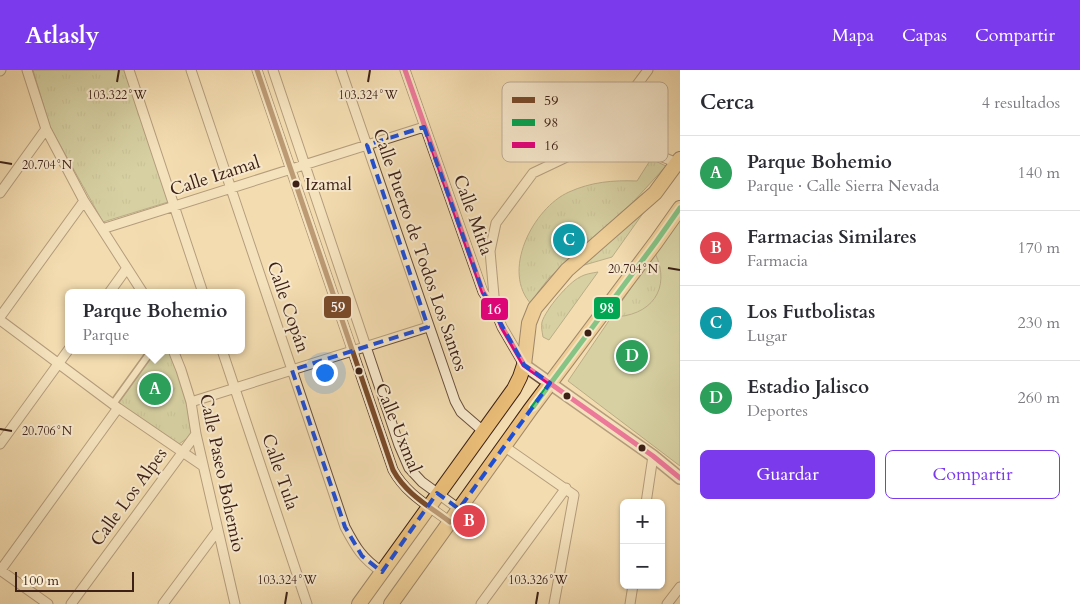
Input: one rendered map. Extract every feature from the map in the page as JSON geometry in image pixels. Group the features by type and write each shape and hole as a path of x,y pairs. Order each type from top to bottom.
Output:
{"main road":[{"path":"358,604 514,389 524,365 529,323 535,308 567,270 655,193 679,162"},
{"path":"391,604 550,383 680,208"}],"street":[{"path":"27,70 46,129 84,201 140,289"},
{"path":"129,70 202,289"},
{"name":"Calle Copán","path":"191,70 345,527 362,556 382,572"},
{"name":"Calle Uxmal","path":"256,70 393,470 399,482 428,507 450,522"},
{"name":"Calle Uxmal","path":"273,70 398,445 409,468 422,482 438,492 459,510"},
{"name":"Calle Puerto de Todos Los Santos","path":"341,70 455,402 461,412 483,431"},
{"name":"Calle Mitla","path":"405,70 483,292 495,310 502,327 524,365"},
{"path":"639,82 648,70"},
{"name":"Calle Izamal","path":"102,228 424,127"},
{"path":"0,193 46,129"},
{"path":"495,310 490,251 496,223 533,173 556,162"},
{"path":"84,201 0,319 116,406 203,466"},
{"path":"112,289 127,268"},
{"path":"191,402 428,327"},
{"path":"0,444 65,354"},
{"path":"48,604 0,571 116,406 149,354"},
{"name":"Calle Paseo Bohemio","path":"175,354 191,402 196,434 234,604"},
{"name":"Calle Tula","path":"223,354 307,604"},
{"path":"524,365 653,456 680,478"},
{"name":"Calle Los Alpes","path":"71,604 196,434"},
{"path":"505,447 574,495 554,604"},
{"path":"647,499 653,456"},
{"path":"481,604 566,488"},
{"path":"163,604 218,530"},
{"path":"670,603 680,586"},
{"path":"630,604 632,589"}],"highlighted area":[{"path":"424,127 483,292 524,365 550,383 459,509 437,493 382,572 362,556 345,527 292,370 428,327 367,145"}],"green space":[{"path":"33,70 125,70 168,202 103,222 50,127"},
{"path":"649,162 657,162 666,166 634,201 549,278 538,292 532,305 523,291 519,276 520,259 525,242 533,226 544,212 556,200 569,192 586,186 602,182 637,181"},
{"path":"651,202 612,257 574,268"},
{"path":"680,216 680,466 568,381"},
{"path":"655,253 660,266 661,278 659,289 654,298 647,306 637,312 625,316 611,317"},
{"path":"598,272 549,340 543,337 542,322 558,297 575,280 586,274"},
{"path":"152,354 172,354 188,403 192,435 179,444 168,440 116,403"}],"transit line":[{"name":"59","path":"257,70 393,470 411,493 450,522"},
{"name":"16","path":"405,70 483,292 495,310 502,327 524,365 653,456 680,478"},
{"name":"98","path":"533,407 680,208"}],"place":[{"name":"Izamal","path":"296,184"},
{"name":"Los Futbolistas","path":"569,240"},
{"name":"Estadio Jalisco","path":"632,356"},
{"name":"Parque Bohemio","path":"155,389"},
{"name":"Farmacias Similares","path":"469,521"}]}
